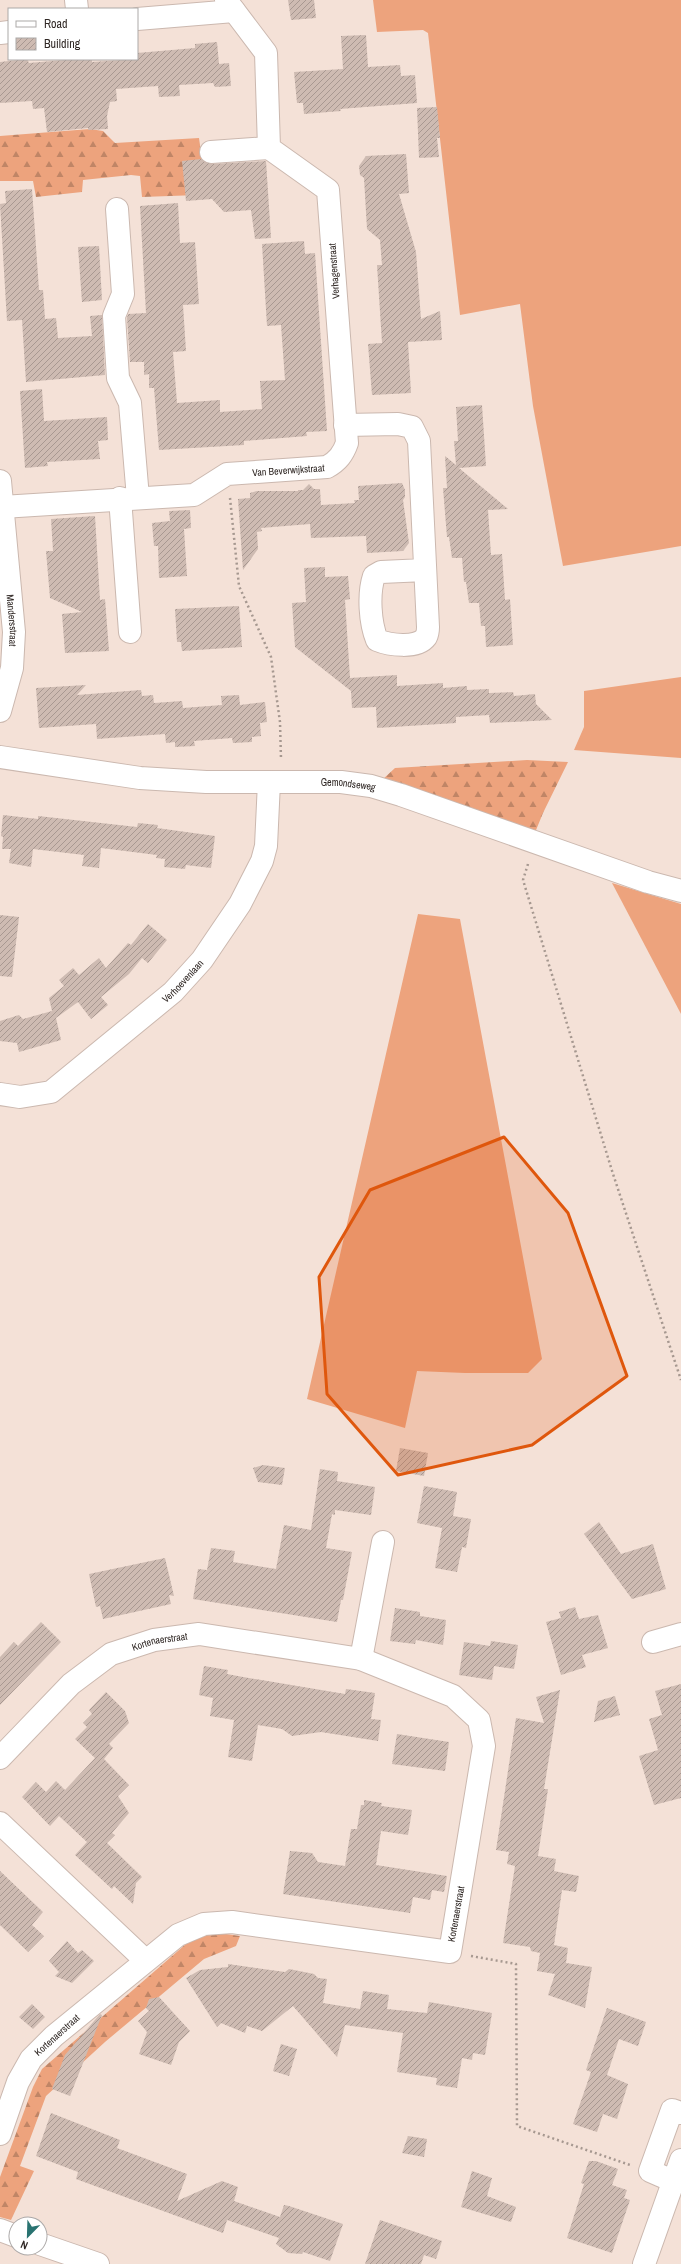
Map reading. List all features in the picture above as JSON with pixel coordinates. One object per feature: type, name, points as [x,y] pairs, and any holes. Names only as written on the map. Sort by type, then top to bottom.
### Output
[{"type":"street","points":[[138,19],[230,6],[266,54],[269,148],[211,152]]},
{"type":"street","name":"Verhagenstraat","points":[[269,148],[328,190],[345,425]]},
{"type":"street","points":[[117,209],[123,294],[114,316],[118,378],[130,403],[130,632]]},
{"type":"street","points":[[345,425],[398,424],[412,427],[419,442],[425,570]]},
{"type":"street","name":"Van Beverwijkstraat","points":[[2,507],[194,495],[227,474],[327,467],[335,463],[343,453],[347,443],[345,425]]},
{"type":"street","name":"Mandersstraat","points":[[0,481],[14,632],[12,668],[0,712]]},
{"type":"street","name":"Gemondseweg","points":[[0,757],[140,778],[206,782],[341,782],[370,786],[401,795],[648,882],[681,891]]},
{"type":"street","name":"Verhoevenlaan","points":[[0,1094],[20,1097],[51,1092],[173,992],[202,960],[240,904],[262,861],[266,846],[275,782]]},
{"type":"street","points":[[361,1659],[383,1542]]},
{"type":"street","name":"Kortenaerstraat","points":[[0,1758],[76,1680],[111,1654],[154,1640],[199,1634],[361,1659],[453,1696],[479,1720],[484,1746],[450,1952],[232,1922],[204,1924],[178,1935],[145,1960],[54,2036],[31,2059],[18,2082],[0,2134]]},
{"type":"street","points":[[653,1642],[681,1634]]},
{"type":"street","points":[[0,1824],[145,1960]]},
{"type":"street","points":[[673,2181],[650,2171],[672,2110],[681,2113]]},
{"type":"street","points":[[644,2264],[681,2160]]},
{"type":"street","points":[[48,2247],[98,2264]]},
{"type":"path","points":[[227,474],[239,586],[271,657],[276,686],[280,722],[275,782]]},
{"type":"path","points":[[534,842],[523,880],[611,1166],[681,1380]]},
{"type":"path","points":[[450,1952],[516,1964],[517,2126],[650,2171]]},
{"type":"highlighted area","points":[[504,1137],[568,1213],[627,1376],[532,1445],[398,1475],[327,1394],[319,1277],[370,1190]]},
{"type":"green space","points":[[373,0],[681,0],[681,546],[563,566],[533,406],[520,304],[460,315],[428,33],[423,30],[377,32]]},
{"type":"green space","points":[[90,129],[103,131],[115,143],[199,138],[203,166],[198,195],[142,197],[140,176],[131,175],[83,180],[82,192],[36,197],[33,181],[0,181],[0,136]]},
{"type":"green space","points":[[681,677],[681,758],[574,750],[584,727],[584,691]]},
{"type":"green space","points":[[527,760],[568,762],[534,835],[382,780],[395,768]]},
{"type":"green space","points":[[612,883],[681,904],[681,1014]]},
{"type":"green space","points":[[418,914],[460,919],[542,1359],[528,1373],[417,1371],[405,1428],[307,1399]]},
{"type":"green space","points":[[205,1931],[240,1936],[236,1946],[204,1959],[105,2042],[46,2096],[20,2166],[34,2171],[13,2216],[8,2216],[8,2219],[0,2217],[0,2177],[33,2087],[42,2069],[194,1937]]},
{"type":"building","points":[[288,0],[314,0],[316,18],[291,20]]},
{"type":"building","points":[[366,35],[368,67],[400,65],[401,76],[415,75],[417,103],[340,109],[341,111],[304,114],[303,103],[297,103],[294,72],[343,69],[341,36]]},
{"type":"building","points":[[217,42],[219,64],[229,63],[231,86],[215,87],[213,83],[179,85],[180,96],[159,97],[158,86],[116,89],[117,101],[110,102],[107,116],[108,129],[88,130],[88,128],[47,132],[44,108],[33,109],[32,101],[0,103],[0,62],[18,60],[28,60],[29,63],[64,60],[92,60],[92,62],[138,60],[138,53],[195,48],[195,44]]},
{"type":"building","points":[[437,107],[440,138],[437,138],[439,157],[419,158],[417,108]]},
{"type":"building","points":[[406,154],[409,193],[399,194],[416,252],[421,319],[440,311],[442,340],[408,342],[411,393],[372,395],[368,344],[382,343],[377,265],[382,265],[380,240],[367,229],[364,178],[360,175],[359,166],[366,156]]},
{"type":"building","points":[[201,159],[212,164],[266,161],[271,238],[255,239],[251,210],[224,212],[212,199],[186,201],[182,161]]},
{"type":"building","points":[[32,189],[39,290],[43,290],[45,319],[56,318],[58,338],[92,336],[90,316],[102,315],[105,375],[26,382],[22,320],[7,321],[0,204],[6,203],[5,191]]},
{"type":"building","points":[[178,203],[180,243],[195,242],[199,304],[183,305],[186,351],[173,352],[177,403],[220,400],[220,412],[262,409],[260,381],[285,380],[281,325],[267,326],[262,244],[304,241],[305,254],[315,253],[327,431],[306,432],[307,436],[244,441],[244,445],[159,450],[154,388],[149,388],[149,374],[144,375],[144,362],[130,362],[127,318],[128,314],[146,313],[140,206]]},
{"type":"building","points":[[99,246],[102,300],[82,302],[78,247]]},
{"type":"building","points":[[42,389],[44,421],[107,417],[108,440],[98,441],[100,459],[47,462],[48,466],[25,468],[20,391]]},
{"type":"building","points":[[482,405],[486,466],[459,468],[508,509],[488,510],[491,555],[502,554],[505,600],[510,599],[513,645],[486,647],[485,626],[481,626],[479,603],[469,603],[466,582],[464,582],[462,558],[452,558],[449,537],[447,537],[443,488],[447,488],[445,456],[456,465],[454,441],[458,441],[456,407]]},
{"type":"building","points":[[402,483],[405,490],[405,497],[403,500],[409,543],[403,551],[367,553],[366,536],[311,538],[310,524],[261,528],[262,531],[257,532],[258,549],[243,570],[238,499],[250,498],[250,493],[257,491],[303,490],[309,484],[314,489],[320,489],[321,505],[355,503],[354,500],[359,500],[358,486]]},
{"type":"building","points":[[190,510],[191,528],[184,529],[187,576],[159,578],[158,546],[154,546],[152,523],[170,521],[169,511]]},
{"type":"building","points":[[95,516],[100,600],[105,599],[109,651],[65,653],[62,614],[82,612],[50,598],[46,551],[53,551],[51,519]]},
{"type":"building","points":[[325,567],[325,577],[348,576],[350,599],[345,600],[350,678],[397,675],[397,686],[443,683],[443,688],[467,686],[467,690],[489,689],[489,693],[513,692],[514,696],[535,694],[536,704],[552,720],[490,723],[489,715],[456,717],[456,723],[377,728],[376,707],[352,708],[351,691],[295,647],[292,603],[306,602],[304,568]]},
{"type":"building","points":[[239,606],[242,647],[182,651],[181,642],[177,642],[175,609]]},
{"type":"building","points":[[86,685],[77,695],[141,690],[142,696],[153,695],[154,703],[182,701],[183,708],[222,705],[221,696],[239,695],[240,705],[265,702],[267,722],[260,723],[261,736],[252,737],[252,742],[233,743],[232,738],[194,741],[195,746],[175,747],[175,742],[166,743],[165,734],[97,739],[96,724],[39,728],[36,688]]},
{"type":"building","points":[[3,815],[38,819],[38,816],[137,827],[138,823],[158,825],[157,828],[215,836],[211,868],[186,865],[185,869],[164,867],[165,859],[156,858],[157,855],[101,848],[99,868],[82,866],[84,855],[33,849],[31,867],[9,863],[11,849],[2,849],[3,837],[1,836]]},
{"type":"building","points":[[0,915],[19,917],[12,977],[0,976]]},
{"type":"building","points":[[148,924],[167,940],[148,963],[142,958],[129,974],[101,997],[108,1005],[91,1019],[78,1002],[56,1018],[61,1040],[19,1052],[17,1043],[0,1041],[0,1021],[19,1015],[23,1019],[52,1011],[49,998],[64,986],[59,980],[73,968],[79,975],[99,958],[106,968],[128,943],[131,945]]},
{"type":"building","points":[[400,1448],[428,1453],[424,1476],[396,1471]]},
{"type":"building","points":[[263,1465],[285,1468],[282,1485],[258,1482],[253,1468]]},
{"type":"building","points":[[320,1469],[338,1472],[337,1481],[375,1487],[371,1515],[335,1510],[335,1515],[332,1514],[326,1548],[352,1552],[343,1600],[341,1600],[337,1622],[193,1599],[198,1569],[207,1570],[211,1548],[235,1551],[233,1562],[276,1569],[284,1525],[311,1530]]},
{"type":"building","points":[[424,1486],[457,1492],[453,1516],[471,1519],[466,1548],[462,1547],[457,1572],[435,1568],[442,1528],[417,1523]]},
{"type":"building","points":[[599,1522],[621,1554],[653,1544],[666,1589],[632,1599],[584,1534]]},
{"type":"building","points":[[165,1558],[174,1596],[169,1595],[171,1604],[103,1619],[100,1606],[96,1607],[89,1574]]},
{"type":"building","points":[[575,1607],[579,1619],[598,1615],[608,1648],[582,1655],[586,1667],[561,1675],[546,1622],[561,1618],[559,1612]]},
{"type":"building","points":[[395,1608],[420,1612],[420,1616],[446,1620],[443,1645],[416,1640],[415,1644],[390,1641]]},
{"type":"building","points":[[41,1622],[61,1642],[0,1705],[0,1657],[14,1642],[18,1646]]},
{"type":"building","points":[[491,1641],[518,1645],[514,1669],[494,1666],[492,1680],[459,1675],[464,1642],[490,1646]]},
{"type":"building","points":[[204,1666],[228,1670],[227,1674],[345,1694],[346,1689],[375,1693],[371,1719],[381,1720],[378,1741],[321,1732],[292,1736],[282,1729],[258,1725],[252,1761],[228,1757],[234,1720],[210,1716],[213,1698],[199,1695]]},
{"type":"building","points":[[681,1684],[681,1798],[654,1805],[639,1756],[658,1750],[649,1719],[662,1715],[655,1691]]},
{"type":"building","points":[[560,1690],[544,1789],[548,1789],[538,1856],[556,1859],[554,1871],[579,1876],[576,1892],[562,1890],[554,1945],[568,1948],[566,1963],[592,1967],[585,2008],[548,1995],[555,1974],[537,1971],[540,1953],[531,1951],[530,1947],[503,1943],[515,1866],[507,1864],[509,1852],[496,1850],[516,1718],[544,1723],[536,1697]]},
{"type":"building","points":[[106,1692],[125,1711],[129,1723],[109,1744],[113,1748],[104,1759],[129,1785],[118,1796],[129,1813],[112,1833],[115,1835],[107,1843],[142,1877],[136,1883],[133,1904],[114,1886],[112,1889],[75,1855],[87,1842],[59,1816],[50,1826],[22,1797],[36,1782],[46,1792],[56,1781],[65,1790],[95,1758],[75,1739],[87,1727],[83,1723],[92,1714],[89,1710]]},
{"type":"building","points":[[615,1696],[620,1715],[594,1722],[598,1701]]},
{"type":"building","points":[[397,1734],[449,1742],[445,1771],[392,1764]]},
{"type":"building","points":[[364,1800],[382,1803],[381,1806],[412,1810],[408,1835],[381,1831],[376,1865],[447,1876],[444,1892],[432,1890],[430,1900],[413,1897],[410,1913],[283,1894],[290,1851],[312,1853],[318,1862],[345,1866],[351,1829],[357,1829],[361,1805],[364,1805]]},
{"type":"building","points":[[0,1871],[43,1912],[32,1925],[44,1936],[28,1952],[0,1925]]},
{"type":"building","points":[[67,1941],[78,1953],[82,1950],[94,1961],[72,1983],[55,1976],[59,1972],[49,1961]]},
{"type":"building","points":[[228,1964],[285,1972],[289,1969],[314,1974],[318,1978],[327,1979],[323,2003],[360,2009],[363,1991],[389,1995],[387,2009],[427,2013],[429,2002],[492,2013],[485,2055],[473,2053],[472,2060],[462,2058],[457,2088],[436,2085],[437,2078],[397,2072],[403,2033],[345,2025],[337,2057],[293,2006],[262,2031],[247,2026],[245,2033],[221,2023],[217,2027],[186,1978],[200,1970],[228,1967]]},
{"type":"building","points":[[159,1997],[190,2031],[179,2042],[171,2065],[139,2054],[147,2032],[138,2021],[149,2011],[146,2008],[149,1999]]},
{"type":"building","points":[[32,2004],[45,2017],[33,2029],[19,2017]]},
{"type":"building","points":[[607,2008],[646,2022],[638,2046],[619,2039],[607,2075],[628,2084],[617,2119],[603,2114],[597,2132],[573,2124],[591,2072],[586,2070]]},
{"type":"building","points":[[100,2014],[102,2015],[70,2096],[52,2089],[65,2055]]},
{"type":"building","points":[[281,2044],[297,2049],[289,2076],[273,2071]]},
{"type":"building","points":[[51,2113],[120,2140],[117,2148],[187,2174],[177,2201],[222,2181],[238,2187],[234,2201],[280,2217],[284,2205],[289,2206],[343,2224],[330,2261],[303,2252],[302,2254],[288,2253],[276,2244],[279,2238],[227,2220],[223,2233],[76,2179],[78,2172],[36,2156]]},
{"type":"building","points":[[408,2136],[427,2139],[424,2157],[402,2153]]},
{"type":"building","points":[[589,2161],[596,2161],[618,2169],[612,2185],[627,2190],[624,2198],[630,2200],[612,2253],[567,2238],[584,2184],[581,2183]]},
{"type":"building","points":[[472,2171],[492,2178],[487,2196],[516,2207],[511,2222],[461,2207]]},
{"type":"building","points":[[380,2220],[442,2241],[436,2259],[424,2255],[421,2264],[365,2264]]}]
